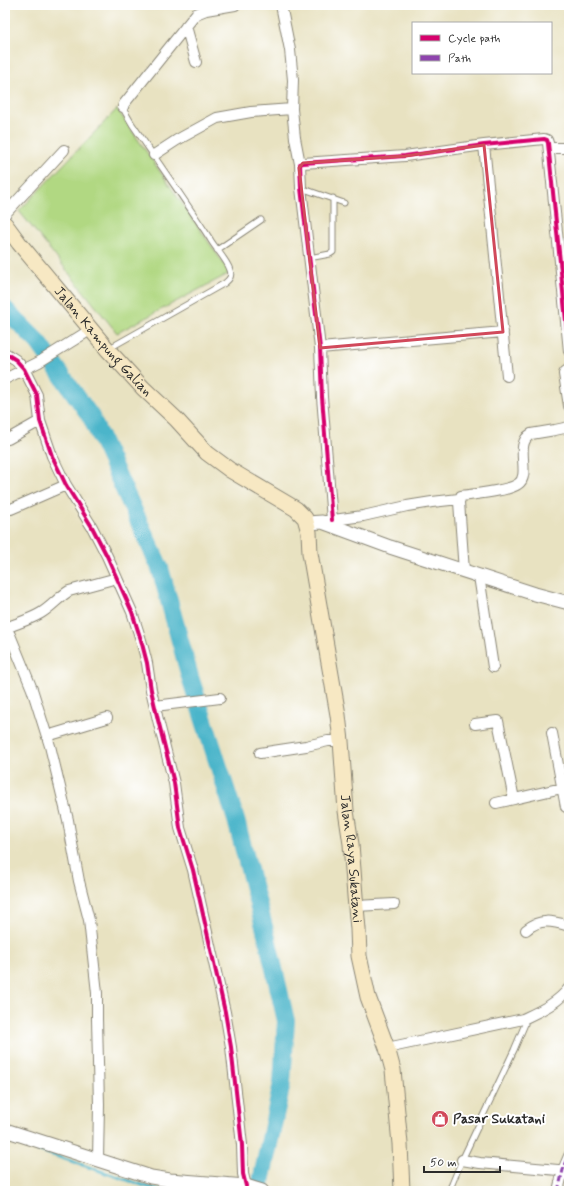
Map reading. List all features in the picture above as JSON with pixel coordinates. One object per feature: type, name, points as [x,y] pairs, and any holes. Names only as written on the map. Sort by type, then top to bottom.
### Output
[{"type":"main road","name":"Jalan Kampung Galian","points":[[5,224],[90,330],[143,388],[176,419],[206,453],[230,470],[296,508],[305,518],[320,522]]},
{"type":"main road","name":"Jalan Raya Sukatani","points":[[320,522],[310,553],[338,715],[346,812],[351,844],[358,929],[358,949],[368,997],[388,1048],[393,1070],[400,1144],[402,1191]]},
{"type":"street","points":[[123,107],[196,14],[235,5]]},
{"type":"street","points":[[281,5],[290,50],[293,80],[292,109],[295,138],[300,164],[301,188],[320,348],[322,397],[320,522]]},
{"type":"street","points":[[186,26],[196,62]]},
{"type":"street","points":[[154,155],[177,140],[217,118],[251,112],[292,109]]},
{"type":"street","points":[[300,164],[405,156],[484,145],[544,139],[548,142],[549,148],[569,351]]},
{"type":"street","points":[[484,145],[507,376]]},
{"type":"street","points":[[549,148],[569,148]]},
{"type":"street","points":[[5,214],[64,150]]},
{"type":"street","points":[[5,379],[38,362],[90,330]]},
{"type":"street","points":[[320,348],[502,332]]},
{"type":"street","points":[[5,353],[16,360],[24,369],[37,395],[40,420],[52,456],[66,485],[92,527],[107,556],[132,612],[141,640],[147,663],[151,690],[174,783],[180,828],[193,870],[225,1012],[231,1047],[242,1145],[243,1174],[247,1188],[151,1177],[5,1130]]},
{"type":"street","points":[[569,369],[564,374],[569,406]]},
{"type":"street","points":[[8,439],[40,420]]},
{"type":"street","points":[[320,522],[363,516],[426,503],[459,499],[461,496],[511,488],[520,484],[524,477],[524,444],[528,436],[531,434],[569,426]]},
{"type":"street","points":[[11,509],[66,485]]},
{"type":"street","points":[[459,499],[464,571]]},
{"type":"street","points":[[320,522],[479,576],[569,603]]},
{"type":"street","points":[[479,576],[493,667]]},
{"type":"street","points":[[98,1160],[99,1105],[97,994],[90,928],[70,838],[68,820],[47,736],[32,689],[6,626],[41,613],[69,591],[117,578]]},
{"type":"street","points":[[155,706],[220,698]]},
{"type":"street","points":[[47,736],[107,718]]},
{"type":"street","points":[[475,724],[498,721],[514,799]]},
{"type":"street","points":[[552,733],[566,806],[569,808]]},
{"type":"street","points":[[260,753],[328,741],[341,741]]},
{"type":"street","points":[[496,803],[562,788]]},
{"type":"street","points":[[356,906],[394,904]]},
{"type":"street","points":[[526,930],[536,923],[546,921],[569,926]]},
{"type":"street","points":[[388,1048],[524,1019],[541,1011],[569,988]]},
{"type":"street","points":[[558,1191],[566,1170],[569,1156]]},
{"type":"street","points":[[462,1160],[480,1163],[566,1170]]},
{"type":"lane","points":[[108,350],[225,283],[230,279],[231,275],[228,264],[132,124],[123,107]]},
{"type":"lane","points":[[301,188],[344,203]]},
{"type":"lane","points":[[309,258],[330,254],[333,252],[333,198]]},
{"type":"lane","points":[[217,250],[261,220]]},
{"type":"lane","points":[[445,1191],[450,1188],[452,1184],[523,1030],[525,1024],[524,1019]]},
{"type":"highlighted area","points":[[484,145],[503,332],[320,348],[299,168],[303,163],[405,156]]},
{"type":"green space","points":[[117,109],[230,273],[117,333],[19,211]]},
{"type":"waterway","points":[[5,309],[39,343],[91,417],[160,568],[190,677],[236,820],[267,938],[286,1021],[282,1083],[259,1191]]},
{"type":"waterway","points":[[5,1139],[148,1187],[165,1191]]},
{"type":"marked path","points":[[558,1191],[563,1170],[569,1156]]},
{"type":"cycle path","points":[[332,520],[322,397],[320,348],[301,188],[300,164],[405,156],[484,145],[544,139],[547,140],[569,351]]},
{"type":"cycle path","points":[[5,353],[16,360],[24,369],[37,395],[40,421],[52,456],[66,485],[92,527],[107,556],[132,612],[141,640],[147,663],[151,690],[174,783],[180,828],[193,870],[225,1012],[231,1047],[242,1145],[243,1174],[246,1186]]},
{"type":"place","name":"Pasar Sukatani","points":[[440,1119]]}]
